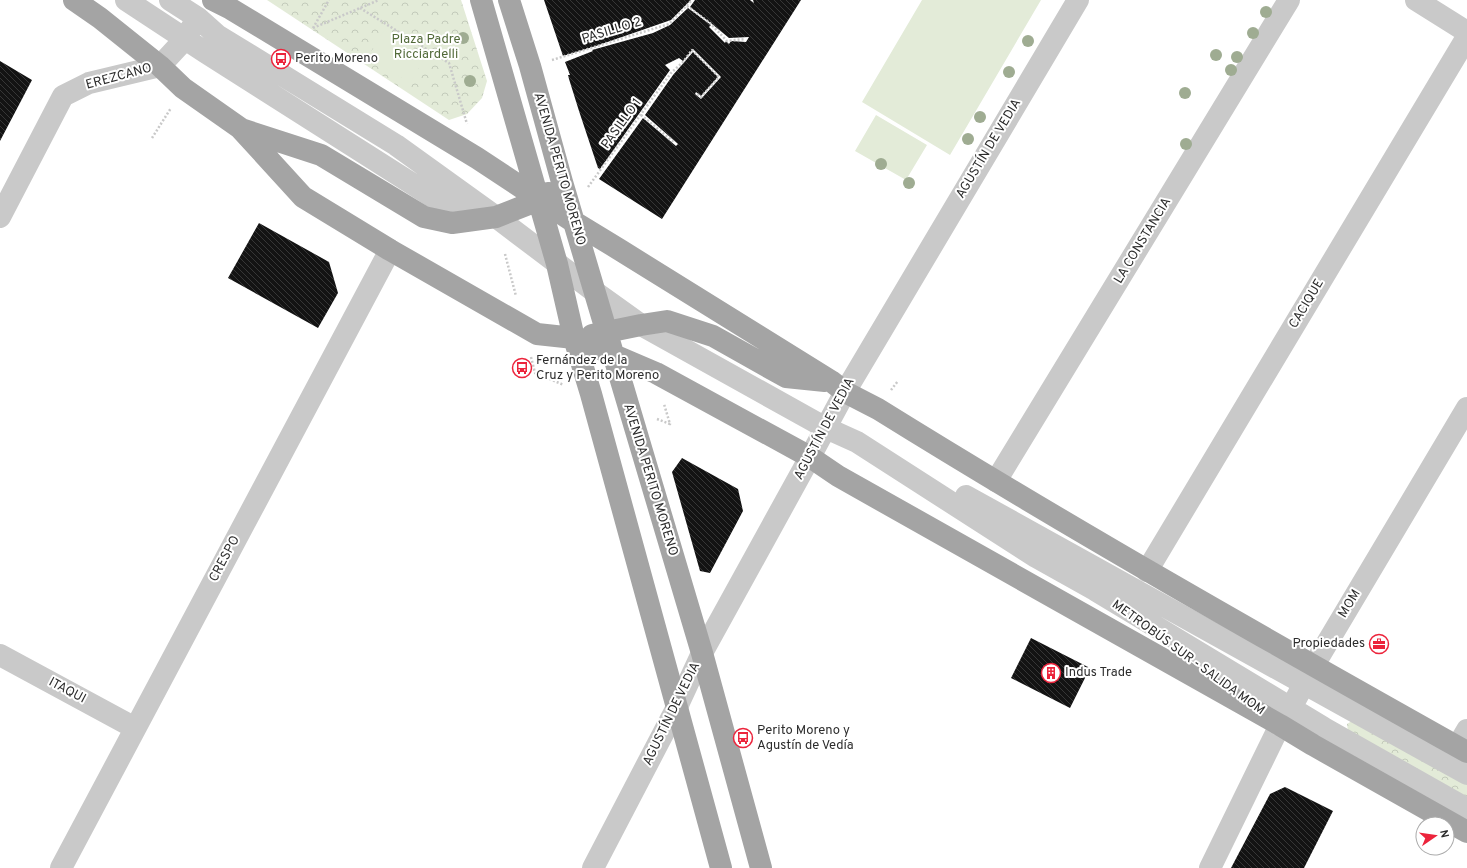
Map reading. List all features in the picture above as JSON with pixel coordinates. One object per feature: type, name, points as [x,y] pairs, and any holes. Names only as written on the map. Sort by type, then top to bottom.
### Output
[{"type":"main road","points":[[74,0],[100,18],[160,66],[183,88],[240,128],[303,197],[390,250],[537,334],[574,338],[607,333],[641,324],[667,321],[713,336],[786,377],[838,387]]},
{"type":"main road","points":[[213,0],[231,9],[477,158],[539,200],[572,217],[620,250],[838,387],[878,409],[1147,571],[1314,665],[1350,687],[1464,743]]},
{"type":"main road","name":"AVENIDA PERITO MORENO","points":[[481,0],[557,264],[574,338],[591,394],[721,868]]},
{"type":"main road","name":"AVENIDA PERITO MORENO","points":[[509,0],[530,66],[572,217],[702,653],[761,868]]},
{"type":"main road","points":[[240,128],[321,155],[424,217],[452,223],[496,217],[539,200],[562,182]]},
{"type":"main road","points":[[574,338],[656,373],[810,457],[838,476],[1286,716],[1313,745],[1467,832]]},
{"type":"street","points":[[126,0],[433,197],[496,217]]},
{"type":"street","points":[[170,0],[202,9],[217,35],[396,145],[496,217],[595,292],[641,324],[826,428],[857,442],[872,444],[1303,685],[1338,702],[1467,774]]},
{"type":"street","name":"AGUSTÍN DE VEDIA","points":[[593,868],[677,707],[702,653],[826,428],[838,387],[1078,0]]},
{"type":"street","name":"LA CONSTANCIA","points":[[996,481],[1289,0]]},
{"type":"street","points":[[1416,0],[1467,32]]},
{"type":"street","name":"EREZCANO","points":[[0,217],[63,96],[88,83],[160,66],[185,38],[202,9]]},
{"type":"street","name":"CACIQUE","points":[[1147,571],[1467,37]]},
{"type":"street","name":"CRESPO","points":[[61,868],[390,250]]},
{"type":"street","name":"MOM","points":[[1210,868],[1286,716],[1314,665],[1467,408]]},
{"type":"street","name":"METROBÚS SUR - SALIDA MOM","points":[[857,442],[1036,557],[1095,590],[1286,716],[1324,728],[1467,809]]},
{"type":"street","name":"ITAQUI","points":[[0,655],[135,728]]},
{"type":"path","points":[[299,51],[329,0]]},
{"type":"path","points":[[313,28],[379,0]]},
{"type":"path","name":"PASILLO 2","points":[[530,66],[669,24],[688,6],[692,0]]},
{"type":"path","points":[[688,6],[710,23],[727,41],[745,39]]},
{"type":"path","points":[[360,8],[449,63]]},
{"type":"path","name":"PASILLO 1","points":[[572,217],[671,73],[683,62],[692,50],[719,77],[701,97],[697,94]]},
{"type":"path","points":[[641,115],[675,144]]},
{"type":"green space","name":"Plaza Padre Ricciardelli","points":[[267,0],[461,0],[487,81],[482,98],[467,114],[449,120]]},
{"type":"green space","points":[[922,0],[1041,0],[950,155],[862,102]]},
{"type":"green space","points":[[384,30],[426,56],[410,83],[368,57]]},
{"type":"green space","points":[[876,115],[927,145],[906,180],[855,151]]},
{"type":"green space","points":[[1355,719],[1467,781],[1467,799],[1348,731],[1347,724]]},
{"type":"building","points":[[544,0],[691,0],[671,20],[563,56]]},
{"type":"building","points":[[695,0],[750,0],[754,3],[753,0],[801,0],[662,219],[599,179],[643,118],[676,146],[678,144],[645,115],[673,75],[693,52],[718,77],[701,96],[696,92],[695,94],[701,99],[721,77],[693,49],[683,61],[679,58],[665,65],[670,70],[600,169],[598,168],[579,111],[568,75],[570,75],[565,62],[593,51],[592,50],[653,33],[670,25],[688,8],[711,25],[709,27],[725,43],[726,41],[729,44],[731,41],[746,42],[749,37],[729,38],[690,7]]},
{"type":"building","points":[[0,61],[32,80],[0,141]]},
{"type":"building","points":[[259,223],[329,262],[338,293],[318,328],[228,278]]},
{"type":"building","points":[[682,458],[738,489],[743,511],[710,573],[700,571],[672,472]]},
{"type":"building","name":"Indus Trade","points":[[1031,638],[1090,668],[1070,708],[1011,678]]},
{"type":"building","points":[[1285,787],[1333,811],[1304,868],[1231,868],[1270,794]]},
{"type":"place","name":"Perito Moreno","points":[[281,59]]},
{"type":"place","name":"Fernández de la Cruz y Perito Moreno","points":[[522,368]]},
{"type":"place","name":"Propiedades","points":[[1379,644]]},
{"type":"place","name":"Indus Trade","points":[[1051,673]]},
{"type":"place","name":"Perito Moreno y Agustín de Vedía","points":[[743,738]]}]
